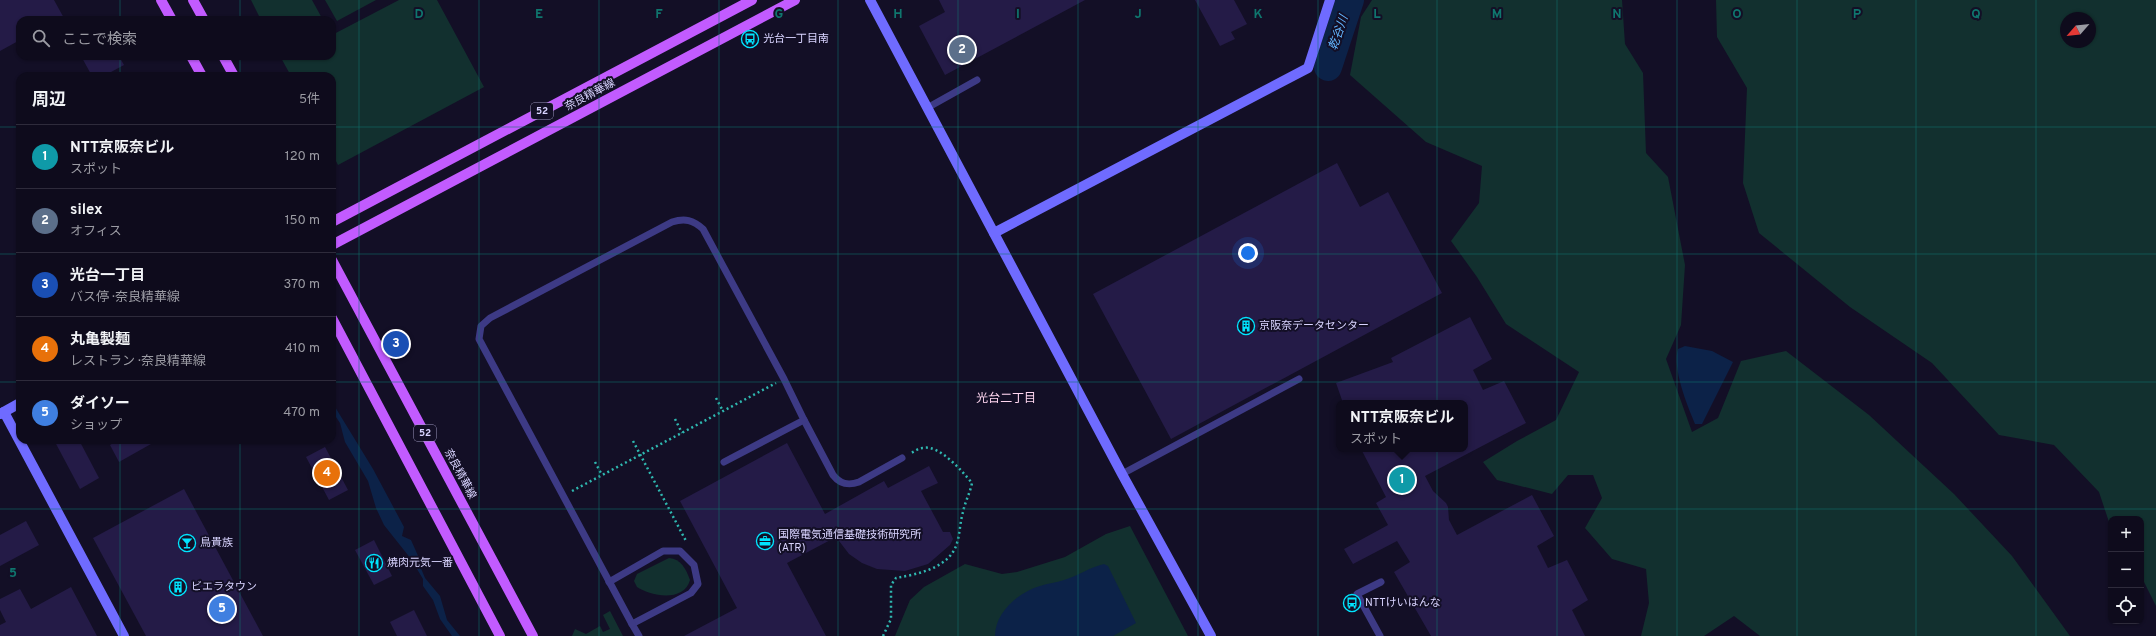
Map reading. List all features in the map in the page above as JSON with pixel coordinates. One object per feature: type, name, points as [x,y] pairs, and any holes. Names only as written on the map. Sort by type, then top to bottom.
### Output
[{"type":"main road","points":[[161,0],[170,16]]},
{"type":"main road","points":[[193,0],[202,16]]},
{"type":"main road","name":"奈良精華線","points":[[336,220],[752,0]]},
{"type":"main road","name":"奈良精華線","points":[[336,243],[795,0]]},
{"type":"main road","points":[[193,60],[200,72]]},
{"type":"main road","points":[[225,60],[232,72]]},
{"type":"main road","name":"奈良精華線","points":[[336,267],[533,636]]},
{"type":"main road","name":"52","points":[[336,326],[500,636]]},
{"type":"street","points":[[870,0],[1122,474],[1211,636]]},
{"type":"street","points":[[994,233],[1308,68],[1330,0]]},
{"type":"street","points":[[16,405],[2,413],[16,439]]},
{"type":"street","points":[[19,444],[124,636]]},
{"type":"lane","points":[[927,108],[977,80]]},
{"type":"lane","points":[[639,636],[478,339],[480,326],[490,318],[672,222],[681,219],[690,220],[697,223],[703,229],[838,481],[844,484],[852,485],[902,458]]},
{"type":"lane","points":[[1122,474],[1299,379]]},
{"type":"lane","points":[[724,462],[804,420]]},
{"type":"lane","points":[[609,582],[663,551],[680,551],[694,565],[698,584],[691,593],[632,624]]},
{"type":"lane","points":[[1380,636],[1358,594],[1381,582]]},
{"type":"path","points":[[562,496],[784,379]]},
{"type":"path","points":[[716,398],[723,411]]},
{"type":"path","points":[[675,419],[682,433]]},
{"type":"path","points":[[633,441],[689,547],[688,558]]},
{"type":"path","points":[[883,636],[891,619],[891,585],[896,578],[927,572],[946,560],[953,552],[957,545],[962,514],[972,483],[957,465],[929,448],[924,447],[902,458]]},
{"type":"path","points":[[595,462],[602,475]]},
{"type":"green space","points":[[251,0],[312,0],[321,16],[259,16]]},
{"type":"green space","points":[[325,0],[376,0],[337,21],[336,16],[334,16]]},
{"type":"green space","points":[[399,0],[437,0],[484,87],[338,165],[336,161],[336,72],[289,72],[282,60],[336,60],[336,33]]},
{"type":"green space","points":[[1372,0],[1622,0],[1625,44],[1643,73],[1646,153],[1668,177],[1685,265],[1681,325],[1666,359],[1692,432],[1718,418],[1741,361],[1786,351],[1869,415],[1954,494],[2012,556],[2070,636],[1760,636],[1734,616],[1704,636],[1641,636],[1649,603],[1646,569],[1612,559],[1585,528],[1602,498],[1593,475],[1568,475],[1552,494],[1497,480],[1483,462],[1517,441],[1556,420],[1579,372],[1506,324],[1477,277],[1451,241],[1479,203],[1482,166],[1426,142],[1350,75],[1361,17]]},
{"type":"green space","points":[[1716,0],[2156,0],[2156,606],[2144,582],[2144,516],[2108,516],[2108,519],[2099,492],[2054,445],[1999,435],[1932,363],[1850,307],[1759,233],[1743,183],[1747,88],[1717,37]]},
{"type":"green space","points":[[1130,526],[1188,636],[895,636],[910,600],[924,587],[965,564],[1002,574],[1017,572],[1065,557],[1106,534]]},
{"type":"green space","points":[[669,558],[677,560],[685,568],[690,580],[687,587],[675,595],[667,596],[651,593],[637,587],[634,581],[637,574]]},
{"type":"green space","points":[[610,611],[623,636],[572,636],[575,629],[586,634],[600,626],[603,632],[610,629],[603,615]]},
{"type":"water","points":[[1685,346],[1712,351],[1733,362],[1702,424],[1695,424],[1681,386],[1677,366],[1677,357],[1678,349]]},
{"type":"water","points":[[336,409],[373,469],[404,527],[402,536],[411,540],[419,558],[417,559],[425,578],[440,596],[447,620],[460,636],[452,636],[440,619],[433,600],[423,586],[423,579],[411,559],[384,525],[376,508],[368,481],[345,442],[340,423],[336,417]]},
{"type":"water","points":[[1104,564],[1108,566],[1136,623],[1113,636],[995,636],[996,627],[1004,611],[1024,593],[1043,585],[1058,582]]},
{"type":"building","points":[[0,0],[54,0],[63,16],[16,16],[16,42],[0,51]]},
{"type":"building","points":[[939,0],[1085,0],[945,75],[919,26],[945,12]]},
{"type":"building","points":[[1195,0],[1234,0],[1247,24],[1231,32],[1235,39],[1220,46]]},
{"type":"building","points":[[83,60],[121,60],[124,65],[111,72],[90,72]]},
{"type":"building","name":"京阪奈データセンター","points":[[1337,163],[1360,207],[1388,192],[1442,293],[1171,439],[1093,294]]},
{"type":"building","points":[[1470,317],[1492,359],[1473,370],[1483,390],[1504,381],[1526,423],[1425,476],[1433,491],[1446,503],[1448,507],[1449,520],[1457,535],[1532,495],[1554,536],[1537,546],[1548,568],[1567,560],[1588,600],[1572,610],[1585,636],[1431,636],[1394,572],[1410,562],[1397,541],[1353,564],[1344,549],[1388,525],[1376,503],[1386,497],[1363,452],[1468,452],[1468,400],[1342,400],[1336,383],[1393,362],[1391,358]]},
{"type":"building","name":"国際電気通信基礎技術研究所 (ATR)","points":[[787,443],[825,514],[884,481],[888,488],[929,466],[938,483],[921,491],[943,532],[950,532],[953,539],[950,545],[928,564],[905,571],[877,569],[862,563],[849,554],[836,537],[787,563],[826,636],[684,636],[737,608],[680,501]]},
{"type":"building","points":[[56,444],[81,444],[99,478],[80,489]]},
{"type":"building","points":[[112,444],[151,444],[119,462],[110,445]]},
{"type":"building","points":[[325,447],[348,490],[329,500],[306,457]]},
{"type":"building","name":"ビエラタウン","points":[[184,489],[263,636],[146,636],[93,538]]},
{"type":"building","points":[[26,521],[39,545],[0,566],[0,535]]},
{"type":"building","name":"焼肉元気一番","points":[[374,540],[392,576],[374,585],[355,550]]},
{"type":"building","points":[[71,587],[97,636],[0,636],[0,625],[6,622],[0,610],[0,599],[20,589],[31,609]]},
{"type":"building","points":[[414,610],[427,636],[397,636],[390,622]]},
{"type":"waterway","name":"乾谷川","points":[[1328,67],[1350,0]]},
{"type":"place","name":"光台一丁目南","points":[[750,39]]},
{"type":"place","name":"silex","points":[[962,50]]},
{"type":"place","name":"京阪奈データセンター","points":[[1246,326]]},
{"type":"place","name":"光台一丁目","points":[[396,344]]},
{"type":"place","name":"丸亀製麺","points":[[327,473]]},
{"type":"place","name":"NTT京阪奈ビル","points":[[1402,480]]},
{"type":"place","name":"国際電気通信基礎技術研究所 (ATR)","points":[[765,541]]},
{"type":"place","name":"鳥貴族","points":[[187,543]]},
{"type":"place","name":"焼肉元気一番","points":[[374,563]]},
{"type":"place","name":"ビエラタウン","points":[[178,587]]},
{"type":"place","name":"NTTけいはんな","points":[[1352,603]]},
{"type":"place","name":"ダイソー","points":[[222,609]]},
{"type":"district","name":"光台二丁目","points":[[1006,399]]}]
